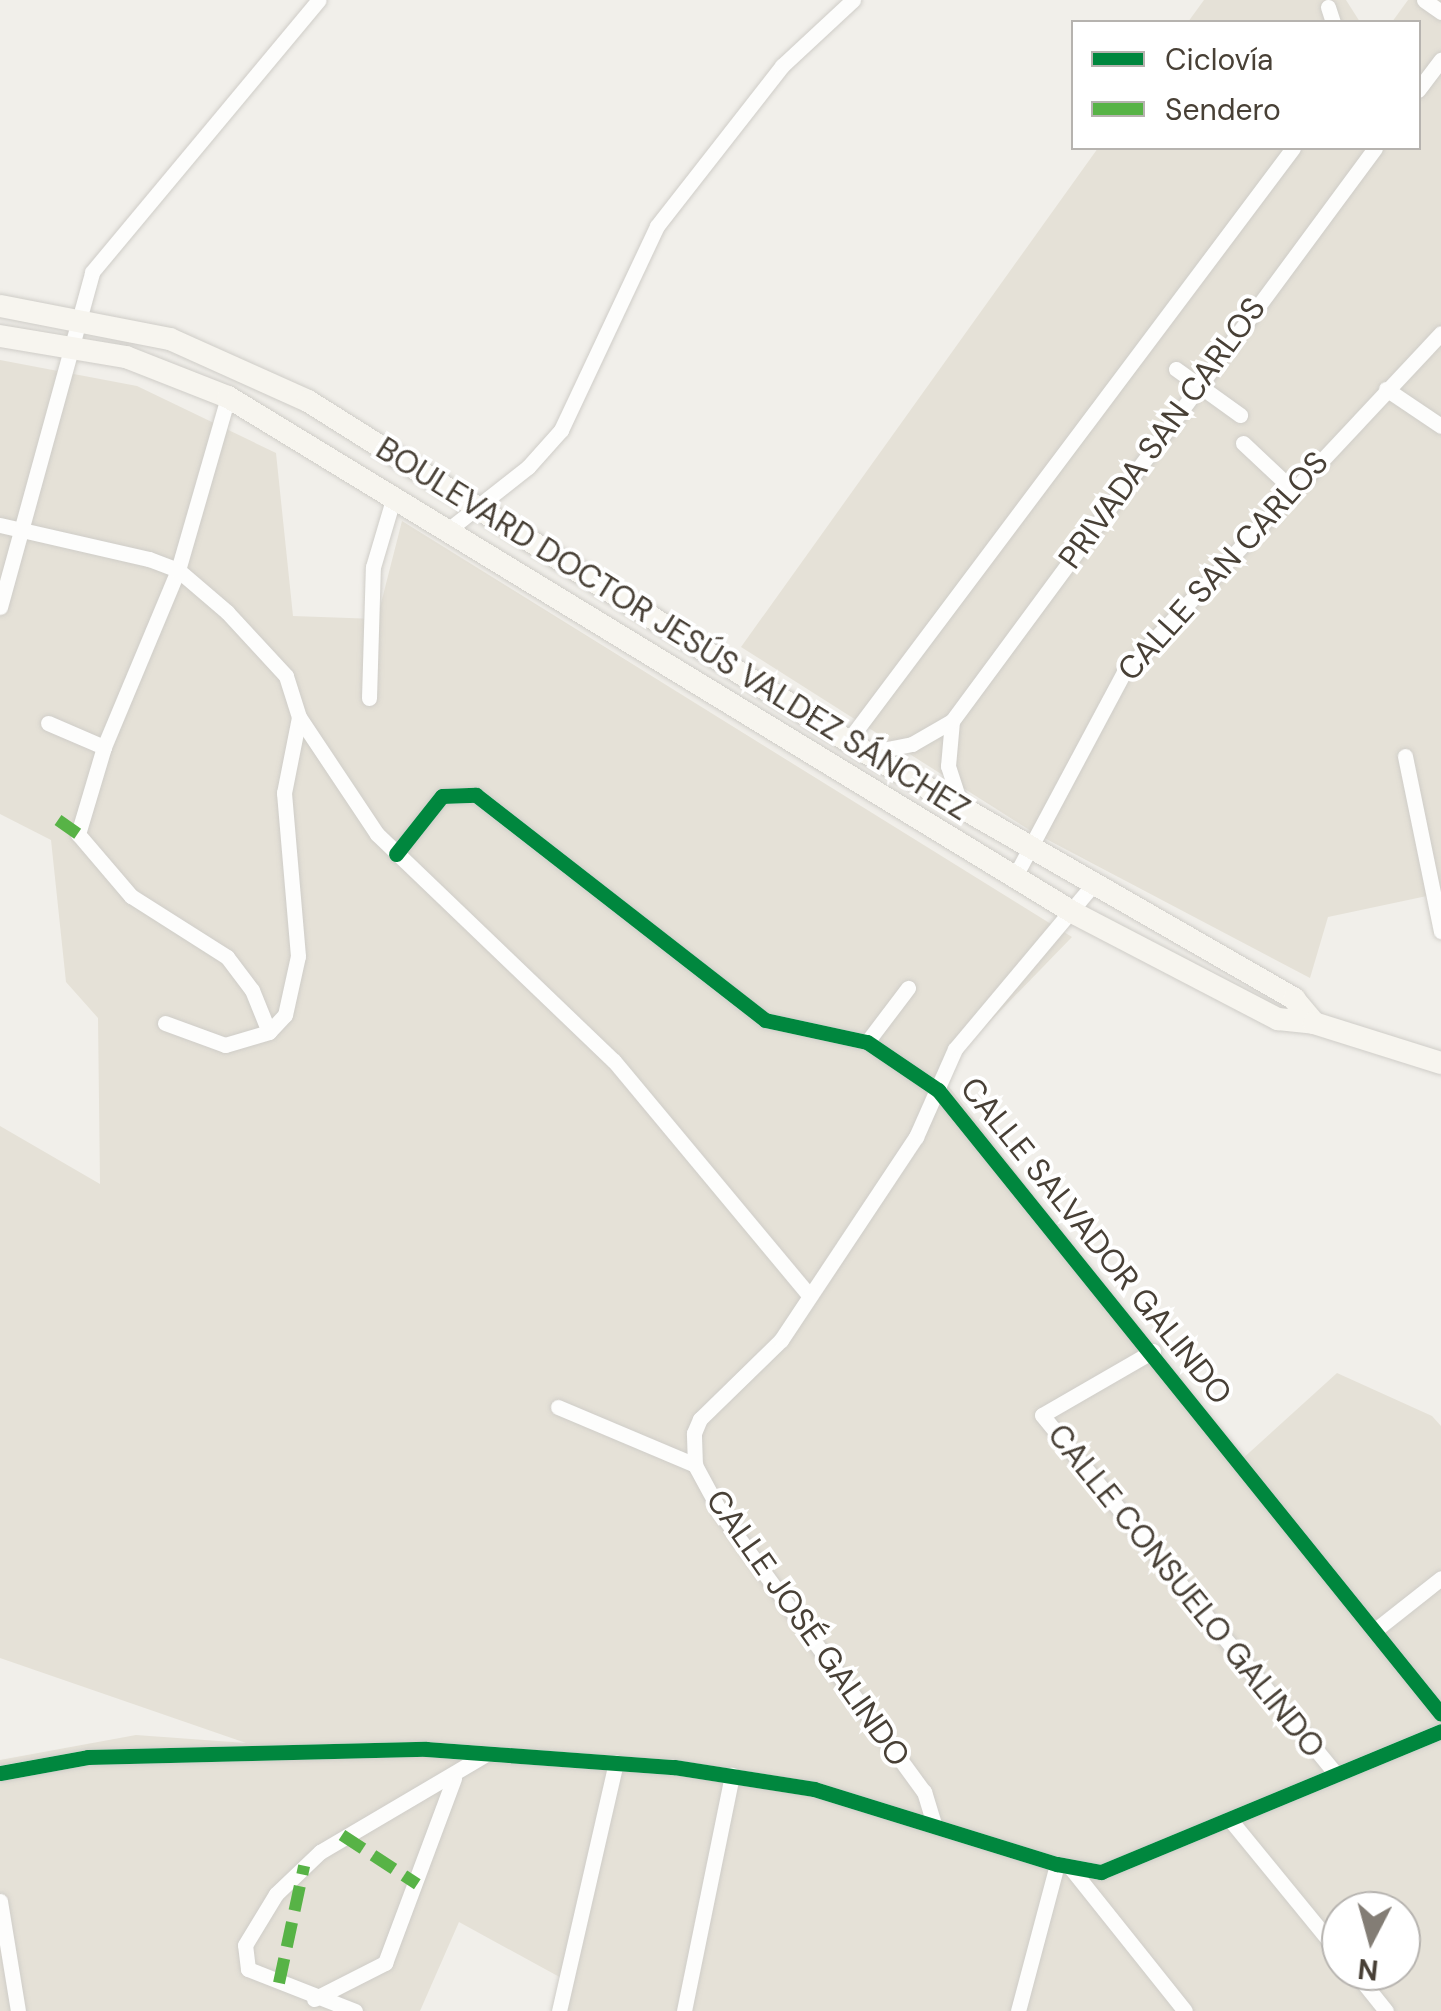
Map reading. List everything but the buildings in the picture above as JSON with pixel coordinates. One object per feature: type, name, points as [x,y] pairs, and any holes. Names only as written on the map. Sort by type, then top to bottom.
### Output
[{"type":"main road","name":"BOULEVARD DOCTOR JESÚS VALDEZ SÁNCHEZ","points":[[0,306],[77,316],[170,339],[291,393],[858,747],[1092,886],[1294,999],[1314,1022]]},
{"type":"main road","name":"BOULEVARD DOCTOR JESÚS VALDEZ SÁNCHEZ","points":[[0,336],[126,357],[228,397],[1074,913],[1278,1020],[1314,1022],[1441,1064]]},
{"type":"street","points":[[0,607],[25,534],[77,316],[102,254],[319,0]]},
{"type":"street","points":[[448,530],[528,467],[560,430],[657,226],[782,66],[853,0]]},
{"type":"street","points":[[1424,0],[1441,12]]},
{"type":"street","points":[[1421,86],[1441,60]]},
{"type":"street","points":[[858,747],[1292,150]]},
{"type":"street","name":"PRIVADA SAN CARLOS","points":[[858,747],[912,744],[952,720],[1196,383],[1373,150]]},
{"type":"street","name":"CALLE SAN CARLOS","points":[[1014,878],[1124,672],[1441,333]]},
{"type":"street","points":[[1176,370],[1240,415]]},
{"type":"street","points":[[1386,388],[1441,426]]},
{"type":"street","points":[[228,397],[178,570],[104,747],[78,834],[131,896],[227,957],[252,990],[268,1032]]},
{"type":"street","points":[[1243,443],[1292,489]]},
{"type":"street","points":[[369,698],[373,568],[394,496]]},
{"type":"street","points":[[0,525],[25,534],[115,550],[178,570],[278,665],[299,717],[396,854],[614,1061],[809,1296]]},
{"type":"street","points":[[165,1022],[224,1045],[268,1032],[286,1016],[298,956],[284,793],[299,717]]},
{"type":"street","points":[[952,720],[948,766],[962,809]]},
{"type":"street","points":[[48,723],[104,747]]},
{"type":"street","points":[[1406,756],[1441,932]]},
{"type":"street","name":"CALLE SALVADOR GALINDO","points":[[396,854],[442,796],[476,795],[765,1020],[867,1042],[938,1090],[1441,1714]]},
{"type":"street","name":"CALLE JOSÉ GALINDO","points":[[934,1824],[924,1792],[751,1559],[696,1465],[692,1441],[700,1419],[768,1358],[916,1137],[955,1049],[1074,913],[1092,886]]},
{"type":"street","points":[[867,1042],[908,988]]},
{"type":"street","name":"CALLE CONSUELO GALINDO","points":[[1152,1351],[1042,1415],[1336,1774]]},
{"type":"street","points":[[558,1406],[696,1465]]},
{"type":"street","points":[[1374,1631],[1441,1578]]},
{"type":"street","points":[[0,1773],[88,1757],[426,1750],[616,1762],[814,1789],[1063,1866],[1124,1866],[1441,1730]]},
{"type":"street","points":[[355,2011],[314,1999],[248,1969],[244,1961],[245,1944],[276,1894],[342,1836],[454,1778],[484,1755]]},
{"type":"street","points":[[559,2011],[616,1762]]},
{"type":"street","points":[[684,2011],[732,1776]]},
{"type":"street","points":[[314,1999],[386,1963],[454,1778]]},
{"type":"street","points":[[1232,1822],[1321,1931]]},
{"type":"street","points":[[1018,2011],[1063,1866]]},
{"type":"street","points":[[1063,1866],[1185,2011]]},
{"type":"street","points":[[0,1900],[18,2011]]},
{"type":"street","points":[[1370,1991],[1386,2011]]},
{"type":"shaded area","points":[[1204,0],[1346,0],[1359,20],[1189,20]]},
{"type":"shaded area","points":[[1408,0],[1441,0],[1441,893],[1328,917],[1310,978],[1031,831],[741,647],[1097,150],[1421,150],[1421,20],[1393,20]]},
{"type":"shaded area","points":[[0,360],[137,386],[276,453],[293,616],[377,619],[402,521],[1072,937],[939,1074],[1240,1461],[1337,1373],[1432,1416],[1441,1426],[1441,2011],[563,2011],[565,1980],[459,1922],[420,2011],[0,2011],[0,1760],[136,1735],[246,1743],[0,1658],[0,1126],[100,1184],[98,1018],[66,982],[51,840],[0,814]]},
{"type":"marked path","points":[[58,820],[78,834]]},
{"type":"marked path","points":[[342,1835],[417,1884]]},
{"type":"marked path","points":[[279,1983],[304,1866]]},
{"type":"cycle path","points":[[396,854],[442,796],[476,795],[765,1020],[867,1042],[938,1090],[1441,1714]]},
{"type":"cycle path","points":[[0,1773],[88,1757],[426,1749],[674,1767],[814,1789],[1057,1864],[1101,1872],[1441,1731]]}]
